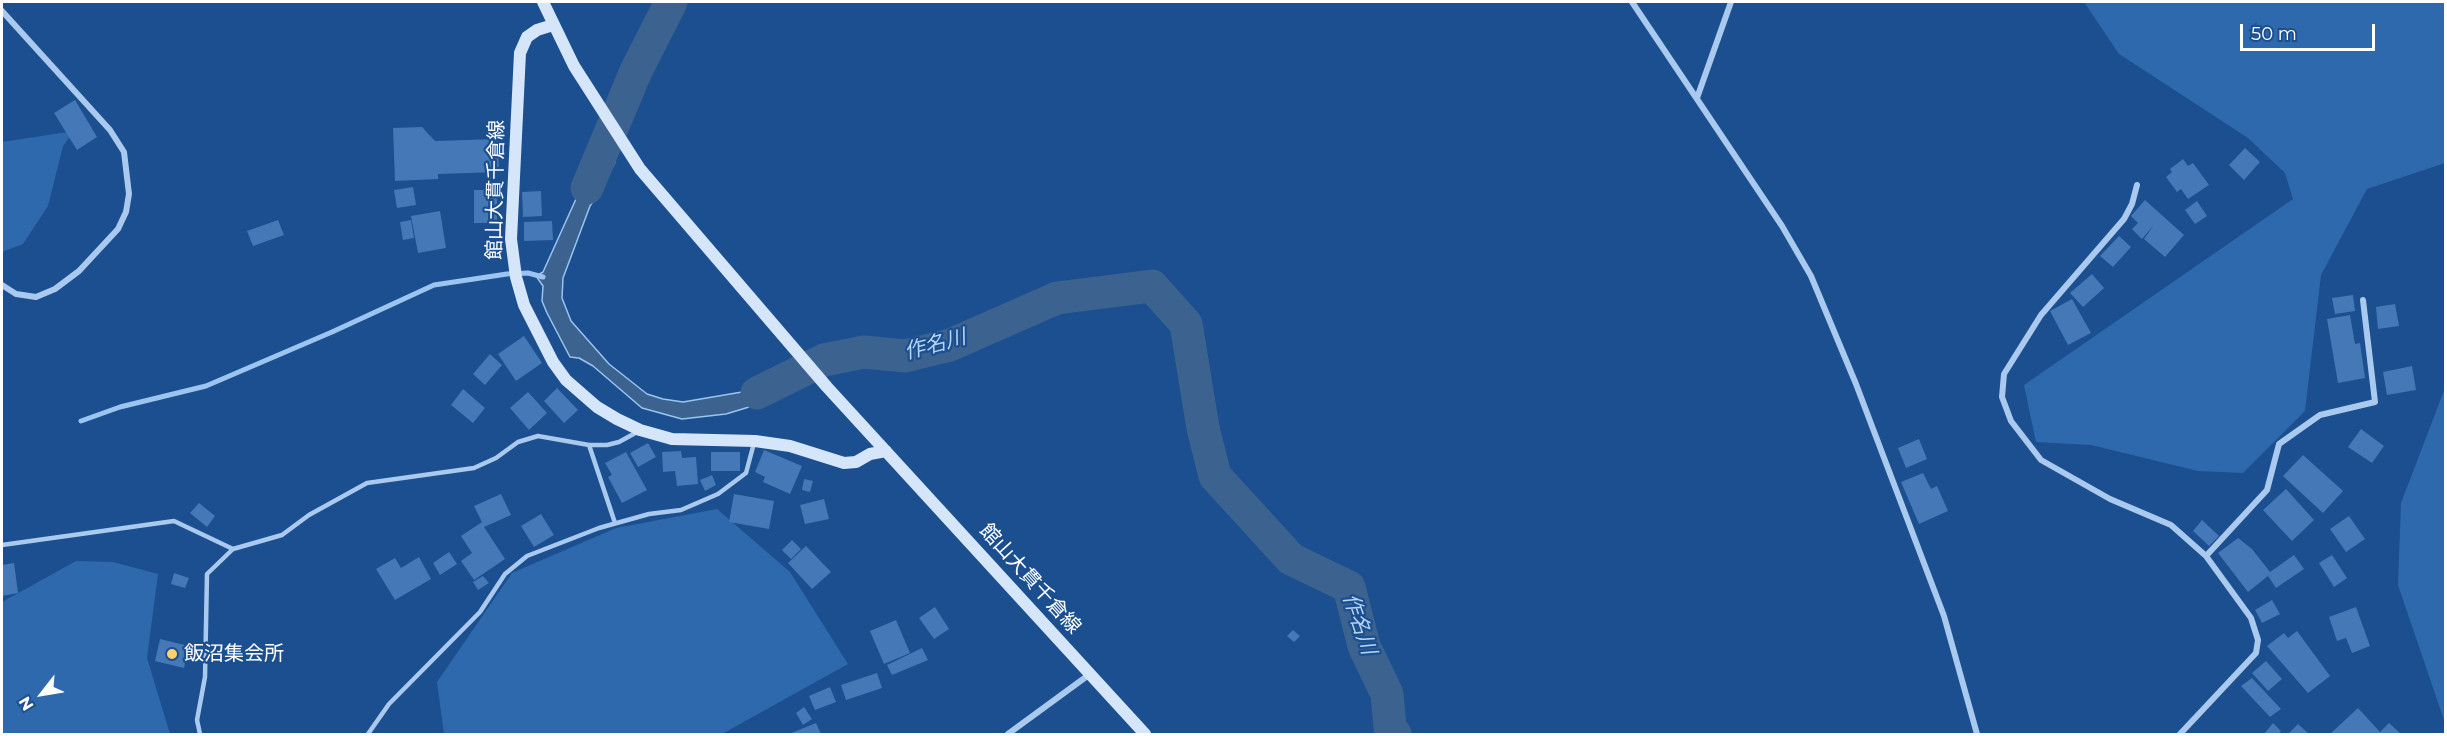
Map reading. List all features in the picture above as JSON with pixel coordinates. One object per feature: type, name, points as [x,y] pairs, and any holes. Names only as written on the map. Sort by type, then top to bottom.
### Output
[{"type":"main road","name":"館山大貫千倉線","points":[[543,2],[574,66],[631,156],[827,387],[1145,735]]},
{"type":"main road","name":"館山大貫千倉線","points":[[553,25],[537,30],[527,37],[520,53],[511,239],[515,273],[537,333],[566,380],[597,407],[640,430],[691,441],[754,441],[812,451],[844,463],[856,462],[870,454],[886,451]]},
{"type":"street","points":[[1632,2],[1793,243],[1824,306],[1944,616],[1977,735]]},
{"type":"street","points":[[1697,99],[1731,2]]},
{"type":"street","points":[[2,11],[110,130],[124,152],[129,194],[126,212],[118,229],[79,271],[63,283],[36,297],[16,294],[2,285]]},
{"type":"street","points":[[2137,185],[2132,204],[2124,219],[2041,315],[2004,374],[2002,397],[2010,421],[2041,460],[2110,499],[2171,525],[2206,556],[2251,618],[2258,640],[2256,653],[2180,735]]},
{"type":"street","points":[[2206,556],[2267,490],[2279,444],[2320,415],[2375,402],[2363,300]]},
{"type":"street","points":[[1008,735],[1090,674]]},
{"type":"lane","points":[[200,735],[196,720],[205,677],[207,574],[233,549],[282,535],[309,515],[367,483],[474,468],[496,458],[518,442],[538,436],[589,445],[619,442],[640,430]]},
{"type":"lane","points":[[368,735],[389,704],[480,612],[505,574],[527,556],[615,523],[681,510],[718,494],[747,473],[754,441]]},
{"type":"lane","points":[[589,445],[615,523]]},
{"type":"lane","points":[[2,545],[174,521],[233,549]]},
{"type":"shaded area","points":[[2084,2],[2445,2],[2445,163],[2367,189],[2321,275],[2305,411],[2243,473],[2198,471],[2091,445],[2036,442],[2024,385],[2293,199],[2285,173],[2248,138],[2119,54]]},
{"type":"shaded area","points":[[74,131],[63,146],[48,206],[23,244],[2,252],[2,142]]},
{"type":"shaded area","points":[[597,137],[615,162],[603,187],[590,206],[563,278],[562,298],[571,321],[609,364],[647,394],[663,399],[683,402],[742,392],[791,367],[803,381],[749,407],[726,414],[682,419],[642,408],[593,366],[579,358],[570,357],[547,313],[542,301],[543,286],[536,276],[543,272],[585,179],[584,167]]},
{"type":"shaded area","points":[[2445,388],[2445,723],[2398,585],[2401,503]]},
{"type":"shaded area","points":[[717,509],[790,572],[848,664],[722,734],[444,734],[437,682],[512,573],[616,528]]},
{"type":"shaded area","points":[[76,561],[113,562],[158,574],[147,658],[170,734],[2,734],[2,602]]},
{"type":"building","points":[[75,100],[97,137],[77,150],[54,113]]},
{"type":"building","points":[[422,127],[435,141],[498,139],[499,172],[438,174],[438,179],[395,181],[393,128]]},
{"type":"building","points":[[2245,148],[2260,162],[2244,180],[2229,165]]},
{"type":"building","points":[[2183,159],[2188,166],[2193,163],[2209,185],[2188,199],[2181,189],[2177,192],[2166,177],[2172,172],[2170,169]]},
{"type":"building","points":[[413,187],[416,205],[397,208],[394,190]]},
{"type":"building","points":[[474,190],[497,190],[497,223],[474,223]]},
{"type":"building","points":[[541,191],[542,216],[523,217],[522,192]]},
{"type":"building","points":[[2145,200],[2184,235],[2165,257],[2144,239],[2154,225],[2142,239],[2132,229],[2138,223],[2131,216]]},
{"type":"building","points":[[2197,201],[2207,216],[2195,224],[2185,210]]},
{"type":"building","points":[[440,211],[446,248],[418,253],[411,216]]},
{"type":"building","points":[[278,220],[284,235],[253,246],[247,231]]},
{"type":"building","points":[[411,220],[414,238],[403,240],[400,222]]},
{"type":"building","points":[[552,221],[553,240],[524,241],[524,222]]},
{"type":"building","points":[[2119,236],[2131,247],[2113,267],[2100,256]]},
{"type":"building","points":[[2092,274],[2104,288],[2083,307],[2070,293]]},
{"type":"building","points":[[2353,295],[2355,311],[2335,314],[2332,298]]},
{"type":"building","points":[[2072,299],[2091,333],[2068,345],[2050,311]]},
{"type":"building","points":[[2395,304],[2399,326],[2378,329],[2376,307]]},
{"type":"building","points":[[2350,315],[2355,344],[2360,343],[2365,378],[2338,383],[2327,319]]},
{"type":"building","points":[[524,336],[542,363],[516,381],[498,354]]},
{"type":"building","points":[[490,354],[502,365],[485,385],[473,374]]},
{"type":"building","points":[[2412,366],[2416,390],[2387,395],[2383,372]]},
{"type":"building","points":[[557,388],[578,410],[564,423],[544,401]]},
{"type":"building","points":[[463,389],[485,408],[473,423],[451,405]]},
{"type":"building","points":[[528,392],[547,413],[529,430],[510,408]]},
{"type":"building","points":[[2361,429],[2384,446],[2372,463],[2348,447]]},
{"type":"building","points":[[1919,439],[1927,459],[1906,468],[1898,448]]},
{"type":"building","points":[[648,443],[656,457],[638,467],[630,453]]},
{"type":"building","points":[[764,450],[802,466],[790,494],[763,482],[765,477],[755,472]]},
{"type":"building","points":[[681,451],[682,458],[696,457],[698,484],[677,486],[675,471],[663,472],[662,452]]},
{"type":"building","points":[[626,452],[647,490],[622,503],[608,477],[612,475],[605,463]]},
{"type":"building","points":[[711,452],[740,452],[740,471],[711,471]]},
{"type":"building","points":[[2303,455],[2343,491],[2323,513],[2283,476]]},
{"type":"building","points":[[1923,473],[1931,489],[1937,486],[1948,511],[1919,524],[1901,482]]},
{"type":"building","points":[[712,475],[716,485],[705,491],[700,480]]},
{"type":"building","points":[[804,479],[813,481],[810,492],[802,490]]},
{"type":"building","points":[[2286,489],[2314,520],[2292,541],[2263,510]]},
{"type":"building","points":[[501,494],[511,515],[484,527],[505,559],[474,580],[461,561],[472,553],[461,536],[482,522],[474,506]]},
{"type":"building","points":[[734,494],[774,501],[769,529],[729,522]]},
{"type":"building","points":[[824,499],[829,519],[805,524],[800,505]]},
{"type":"building","points":[[199,503],[215,516],[207,527],[190,513]]},
{"type":"building","points":[[541,514],[554,535],[534,547],[521,526]]},
{"type":"building","points":[[2349,516],[2365,539],[2346,552],[2330,529]]},
{"type":"building","points":[[2202,520],[2219,536],[2209,546],[2193,531]]},
{"type":"building","points":[[2238,538],[2252,549],[2270,572],[2294,555],[2304,569],[2276,588],[2268,576],[2248,592],[2218,553]]},
{"type":"building","points":[[792,540],[801,549],[791,559],[782,550]]},
{"type":"building","points":[[806,546],[831,572],[812,589],[788,563]]},
{"type":"building","points":[[449,552],[457,564],[440,575],[433,563]]},
{"type":"building","points":[[2332,555],[2347,578],[2334,587],[2319,563]]},
{"type":"building","points":[[419,557],[431,579],[395,600],[376,569],[395,558],[401,568]]},
{"type":"building","points":[[14,563],[18,593],[2,596],[2,565]]},
{"type":"building","points":[[174,573],[189,578],[185,588],[171,584]]},
{"type":"building","points":[[483,576],[489,583],[478,590],[473,582]]},
{"type":"building","points":[[2272,600],[2280,614],[2262,623],[2255,610]]},
{"type":"building","points":[[935,607],[949,629],[934,639],[919,618]]},
{"type":"building","points":[[2356,607],[2370,646],[2352,653],[2346,638],[2337,641],[2329,617]]},
{"type":"building","points":[[896,620],[910,653],[884,664],[870,631]]},
{"type":"building","points":[[1293,630],[1300,636],[1294,642],[1287,636]]},
{"type":"building","points":[[2297,631],[2330,676],[2308,693],[2267,646],[2284,633],[2288,638]]},
{"type":"building","name":"飯沼集会所","points":[[160,639],[189,646],[184,668],[155,661]]},
{"type":"building","points":[[922,648],[928,660],[892,675],[887,665]]},
{"type":"building","points":[[2266,661],[2282,679],[2268,691],[2252,673]]},
{"type":"building","points":[[877,673],[882,688],[846,700],[841,685]]},
{"type":"building","points":[[2252,678],[2281,709],[2270,717],[2241,686]]},
{"type":"building","points":[[830,687],[836,702],[815,710],[809,696]]},
{"type":"building","points":[[804,707],[812,719],[803,725],[796,713]]},
{"type":"building","points":[[2358,708],[2380,732],[2389,723],[2400,733],[2330,734]]},
{"type":"building","points":[[816,723],[821,734],[789,734]]},
{"type":"building","points":[[2273,723],[2281,731],[2278,734],[2264,734]]},
{"type":"building","points":[[2298,724],[2309,734],[2288,734]]},
{"type":"waterway","name":"作名川","points":[[587,188],[636,71],[671,2]]},
{"type":"waterway","points":[[81,421],[120,407],[206,386],[434,285],[507,274],[528,273],[543,277]]},
{"type":"waterway","name":"作名川","points":[[757,393],[824,360],[864,352],[905,356],[950,345],[1057,298],[1152,286],[1186,324],[1203,428],[1215,476],[1291,559],[1349,587],[1364,646],[1387,694],[1390,727],[1395,734]]},
{"type":"place","name":"飯沼集会所","points":[[172,654]]}]
